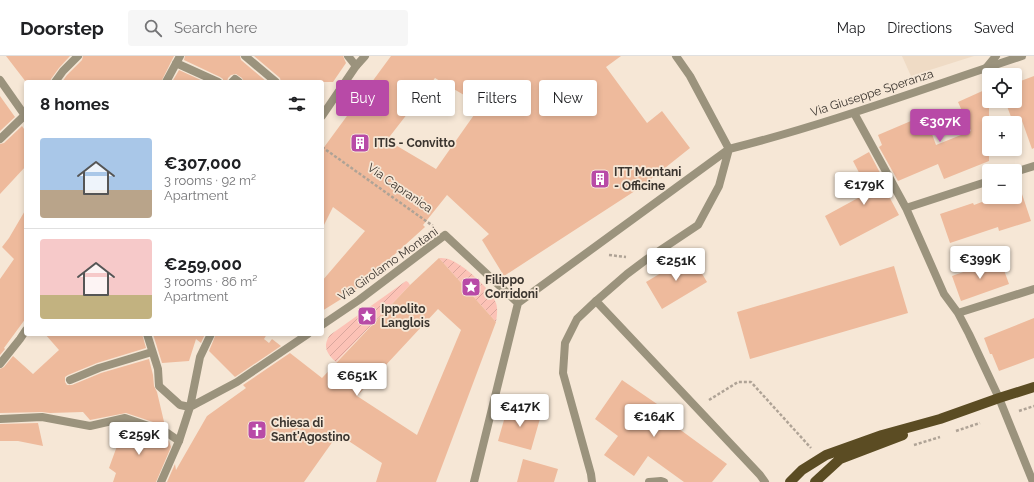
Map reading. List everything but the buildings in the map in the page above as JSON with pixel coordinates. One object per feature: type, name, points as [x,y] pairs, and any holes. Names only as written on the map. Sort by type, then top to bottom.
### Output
[{"type":"main road","points":[[815,482],[840,459],[940,419],[1034,387]]},
{"type":"main road","points":[[790,482],[802,470],[826,455],[882,435],[940,419]]},
{"type":"street","points":[[56,80],[78,56]]},
{"type":"street","points":[[245,56],[274,80]]},
{"type":"street","points":[[348,56],[356,66]]},
{"type":"street","points":[[324,113],[356,66],[365,56]]},
{"type":"street","points":[[592,482],[563,373],[565,342],[578,319],[596,301],[647,259],[698,225],[719,186],[729,149],[690,76],[676,56]]},
{"type":"street","points":[[986,68],[996,56]]},
{"type":"street","name":"Via Giuseppe Speranza","points":[[986,68],[1022,56]]},
{"type":"street","points":[[167,80],[178,59],[215,80]]},
{"type":"street","name":"Via Giuseppe Speranza","points":[[729,149],[768,140],[854,113],[982,69]]},
{"type":"street","points":[[0,80],[24,113]]},
{"type":"street","points":[[854,113],[906,208],[944,294],[958,313],[969,334],[999,398],[1033,482]]},
{"type":"street","points":[[0,139],[24,118]]},
{"type":"street","points":[[474,482],[518,303],[729,149]]},
{"type":"street","points":[[1022,170],[1034,166]]},
{"type":"street","points":[[906,208],[982,183]]},
{"type":"street","name":"Via Girolamo Montani","points":[[324,324],[359,300],[445,235],[518,303]]},
{"type":"street","points":[[958,313],[1034,289]]},
{"type":"street","points":[[596,301],[765,482]]},
{"type":"street","points":[[0,364],[24,333]]},
{"type":"street","points":[[148,336],[158,369],[159,386],[180,405],[190,407],[237,382],[305,336]]},
{"type":"street","points":[[161,482],[179,441],[190,407],[200,357],[210,336]]},
{"type":"street","points":[[70,380],[99,368],[152,352]]},
{"type":"street","points":[[0,419],[42,417],[90,426],[125,418],[166,432],[179,441]]},
{"type":"street","points":[[648,482],[664,482]]},
{"type":"path","name":"Via Capranica","points":[[324,148],[445,235]]},
{"type":"path","points":[[587,253],[647,259]]},
{"type":"path","points":[[696,408],[738,382],[751,382],[813,450]]},
{"type":"path","points":[[1016,412],[1034,406]]},
{"type":"shaded area","points":[[902,56],[974,56],[911,76]]},
{"type":"shaded area","points":[[439,258],[447,259],[461,266],[483,284],[496,303],[496,322]]},
{"type":"shaded area","points":[[406,281],[410,285],[336,362],[328,353],[326,346],[330,335]]},
{"type":"place","name":"ITIS - Convitto","points":[[360,143]]},
{"type":"place","name":"ITT Montani - Officine","points":[[600,179]]},
{"type":"place","name":"Filippo Corridoni","points":[[471,287]]},
{"type":"place","name":"Ippolito Langlois","points":[[367,316]]},
{"type":"place","name":"Chiesa di Sant'Agostino","points":[[257,430]]}]
